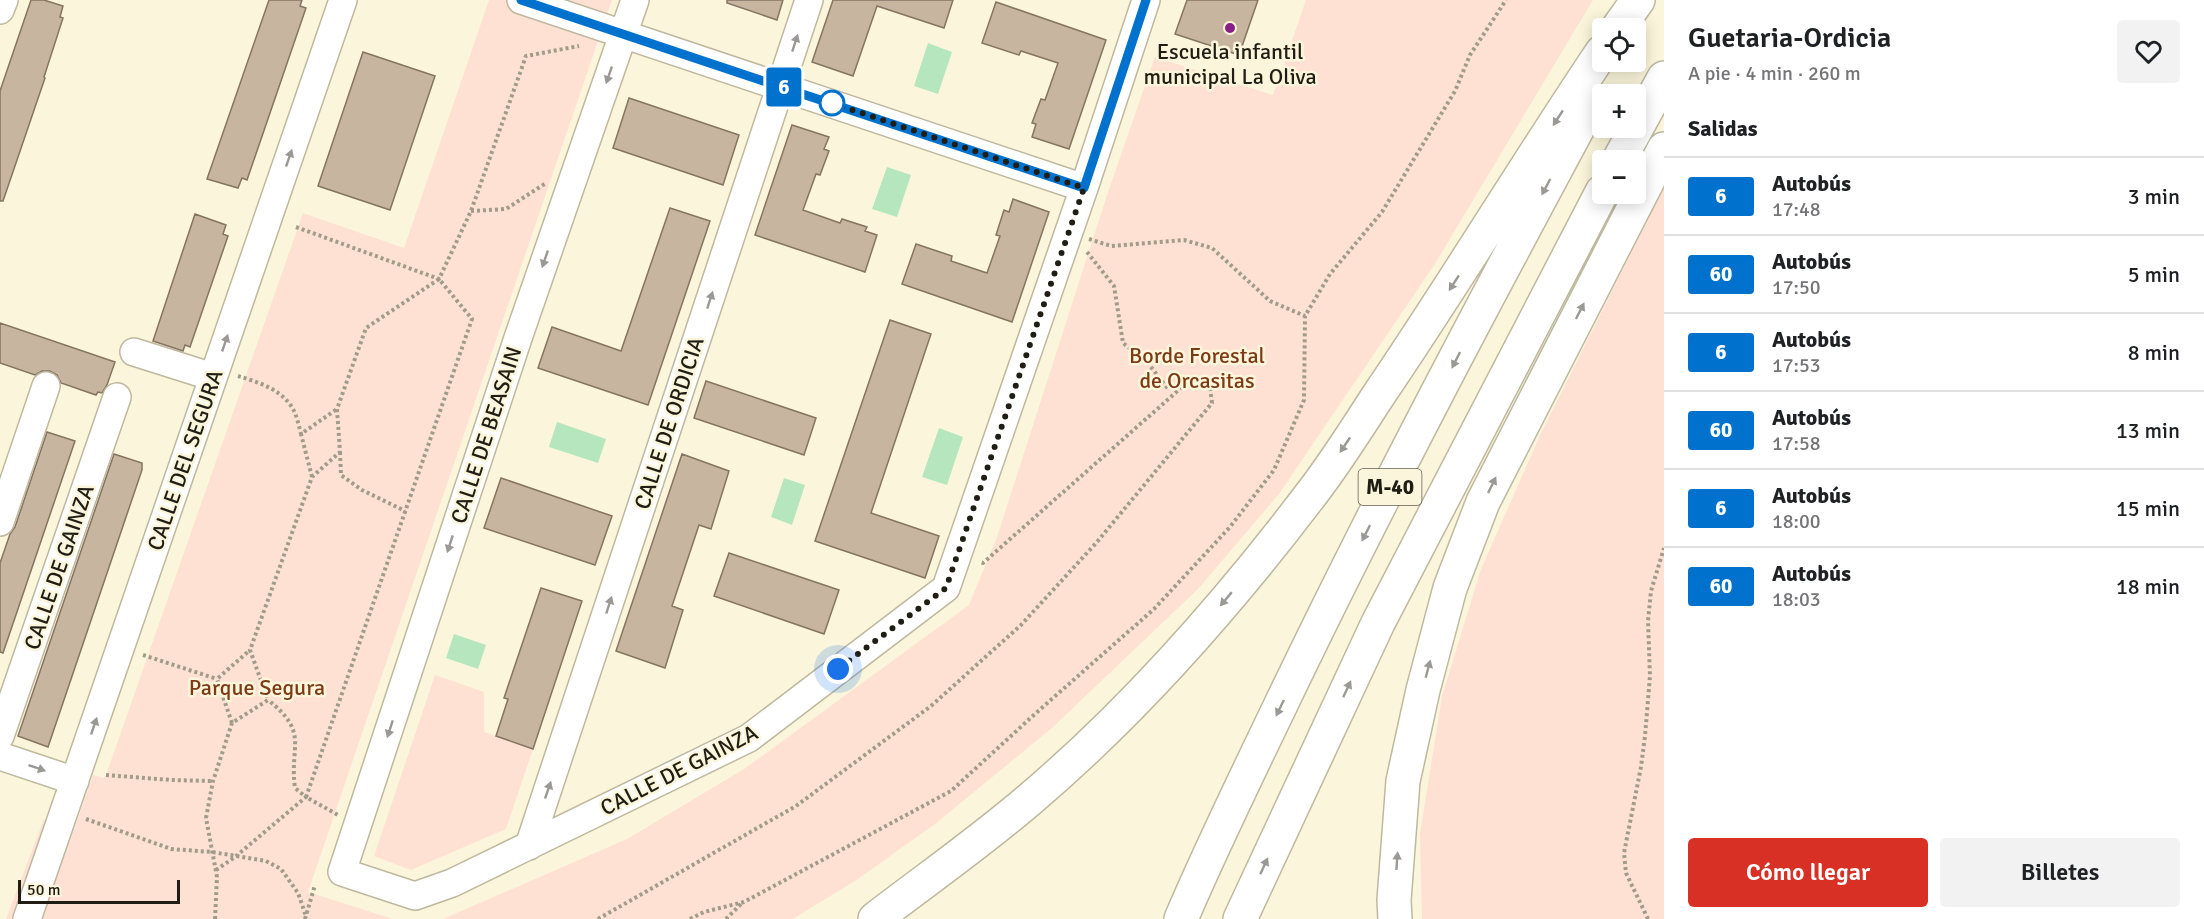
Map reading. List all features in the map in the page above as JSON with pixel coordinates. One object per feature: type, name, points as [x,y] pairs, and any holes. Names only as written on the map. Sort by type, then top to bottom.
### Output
[{"type":"highway","points":[[1625,18],[1638,0]]},
{"type":"highway","points":[[1637,18],[1647,0]]},
{"type":"highway","points":[[875,919],[1029,800],[1111,725],[1198,633],[1264,555],[1311,494],[1411,348],[1592,67]]},
{"type":"highway","name":"M-40","points":[[1181,919],[1203,868],[1334,595],[1527,222],[1609,72]]},
{"type":"highway","points":[[1624,150],[1664,78]]},
{"type":"highway","points":[[1395,919],[1394,900],[1403,781],[1423,690],[1450,588],[1483,502],[1664,149]]},
{"type":"highway","name":"M-40","points":[[1240,919],[1378,623],[1596,204]]},
{"type":"highway","points":[[854,919],[955,858]]},
{"type":"street","points":[[0,10],[4,0]]},
{"type":"street","name":"CALLE DEL SEGURA","points":[[27,919],[343,0]]},
{"type":"street","points":[[521,0],[1084,188]]},
{"type":"street","name":"CALLE DE BEASAIN","points":[[342,872],[518,338],[635,0]]},
{"type":"street","name":"CALLE DE ORDICIA","points":[[530,846],[809,0]]},
{"type":"street","name":"CALLE DE GAINZA","points":[[342,872],[415,896],[452,883],[748,738],[946,588],[1084,188],[1146,0]]},
{"type":"street","points":[[134,352],[215,373]]},
{"type":"street","points":[[0,522],[46,386]]},
{"type":"street","name":"CALLE DE GAINZA","points":[[0,736],[117,398]]},
{"type":"street","points":[[0,756],[75,781]]},
{"type":"path","points":[[690,919],[704,912],[744,902],[951,791],[1154,609],[1230,527],[1274,470],[1304,400],[1305,316],[1330,274],[1388,203],[1455,91],[1470,55],[1506,0]]},
{"type":"path","points":[[405,511],[362,490],[341,475],[338,409],[366,328],[440,279],[471,211],[526,56],[571,46],[589,45]]},
{"type":"path","points":[[471,211],[506,209],[549,181]]},
{"type":"path","points":[[216,870],[235,857],[306,797],[472,319],[440,279],[296,227]]},
{"type":"path","points":[[1069,231],[1111,246],[1184,240],[1212,248],[1270,301],[1305,316]]},
{"type":"path","points":[[1069,231],[1114,286],[1123,344],[1147,362],[1169,390]]},
{"type":"path","points":[[215,373],[261,383],[278,393],[294,409],[312,477]]},
{"type":"path","points":[[598,919],[796,806],[931,706],[1021,625],[1097,542],[1212,404],[1210,387],[1190,380],[983,562],[957,555]]},
{"type":"path","points":[[301,434],[338,409]]},
{"type":"path","points":[[217,679],[250,650],[312,477],[340,452]]},
{"type":"path","points":[[1648,919],[1626,873],[1624,853],[1645,736],[1650,676],[1648,621],[1651,591],[1664,548]]},
{"type":"path","points":[[121,647],[217,679]]},
{"type":"path","points":[[250,650],[268,700],[284,712],[295,731],[293,773],[295,788],[306,797],[339,815]]},
{"type":"path","points":[[215,919],[216,870],[206,818],[213,781],[232,723],[217,679]]},
{"type":"path","points":[[232,723],[268,700]]},
{"type":"path","points":[[105,775],[213,781]]},
{"type":"path","points":[[82,817],[171,849],[212,852],[266,861],[281,869],[298,893],[306,918]]},
{"type":"path","points":[[306,918],[315,885]]},
{"type":"path","points":[[726,919],[744,902]]},
{"type":"green space","name":"Parque Segura","points":[[489,0],[612,0],[308,892],[393,919],[6,919],[44,819],[74,829],[93,775],[104,778],[106,775],[303,213],[404,248]]},
{"type":"green space","name":"Borde Forestal de Orcasitas","points":[[1306,0],[1593,0],[1435,264],[1279,494],[1199,588],[1052,728],[935,824],[858,879],[793,919],[443,919],[627,839],[744,769],[969,605],[997,537],[1107,195],[1155,57],[1273,95]]},
{"type":"green space","points":[[1664,187],[1664,919],[1422,919],[1420,834],[1442,696],[1481,569],[1541,433]]},
{"type":"green space","points":[[435,675],[484,692],[484,732],[533,749],[506,829],[411,870],[374,856]]},
{"type":"shaded area","points":[[928,43],[952,52],[938,94],[914,86]]},
{"type":"shaded area","points":[[887,167],[911,175],[897,217],[872,209]]},
{"type":"shaded area","points":[[557,422],[606,439],[598,463],[549,447]]},
{"type":"shaded area","points":[[939,428],[963,437],[947,485],[922,477]]},
{"type":"shaded area","points":[[784,478],[805,485],[792,525],[771,517]]},
{"type":"shaded area","points":[[454,634],[486,645],[478,669],[446,658]]},
{"type":"building","points":[[31,0],[44,0],[63,6],[60,17],[63,18],[3,201],[0,201],[0,91]]},
{"type":"building","points":[[269,0],[302,0],[300,6],[306,8],[247,180],[242,178],[238,188],[207,179]]},
{"type":"building","points":[[727,0],[783,0],[777,20],[727,3]]},
{"type":"building","points":[[833,0],[953,0],[944,28],[877,6],[853,76],[812,62]]},
{"type":"building","points":[[1187,0],[1258,0],[1239,55],[1175,34]]},
{"type":"building","points":[[996,2],[1106,40],[1069,149],[1032,137],[1036,124],[1032,123],[1041,99],[1045,100],[1058,63],[1021,51],[1019,55],[982,43]]},
{"type":"building","points":[[363,52],[435,76],[390,210],[318,186]]},
{"type":"building","points":[[629,98],[739,135],[723,185],[613,148]]},
{"type":"building","points":[[792,125],[829,137],[824,149],[829,151],[820,175],[816,174],[803,210],[840,223],[842,219],[867,227],[865,231],[877,235],[865,272],[755,235]]},
{"type":"building","points":[[1013,199],[1049,212],[1012,322],[902,284],[916,244],[952,256],[951,261],[987,273],[1000,236],[996,235],[1004,210],[1009,212]]},
{"type":"building","points":[[670,208],[710,221],[648,405],[538,368],[552,327],[621,351]]},
{"type":"building","points":[[195,214],[226,225],[223,234],[228,236],[190,347],[185,345],[183,351],[153,341]]},
{"type":"building","points":[[890,320],[931,334],[871,513],[939,536],[925,578],[815,541]]},
{"type":"building","points":[[0,323],[115,362],[102,393],[98,392],[96,395],[61,383],[57,375],[50,371],[42,371],[35,375],[0,363]]},
{"type":"building","points":[[706,381],[816,418],[804,455],[694,418]]},
{"type":"building","points":[[47,432],[75,441],[3,653],[0,652],[0,563],[10,534],[15,527]]},
{"type":"building","points":[[114,454],[142,463],[142,470],[48,747],[18,736]]},
{"type":"building","points":[[682,454],[729,471],[711,529],[699,525],[672,606],[683,610],[665,668],[616,651]]},
{"type":"building","points":[[501,478],[612,516],[595,565],[484,528]]},
{"type":"building","points":[[729,553],[839,590],[824,634],[714,596]]},
{"type":"building","points":[[541,588],[582,601],[533,749],[496,736],[508,699],[504,698]]},
{"type":"bus line","name":"6","points":[[521,0],[1084,188],[1146,0]]},
{"type":"place","name":"Escuela infantil municipal La Oliva","points":[[1230,28]]},
{"type":"route","points":[[832,103],[1084,188],[946,588],[838,669]]}]
